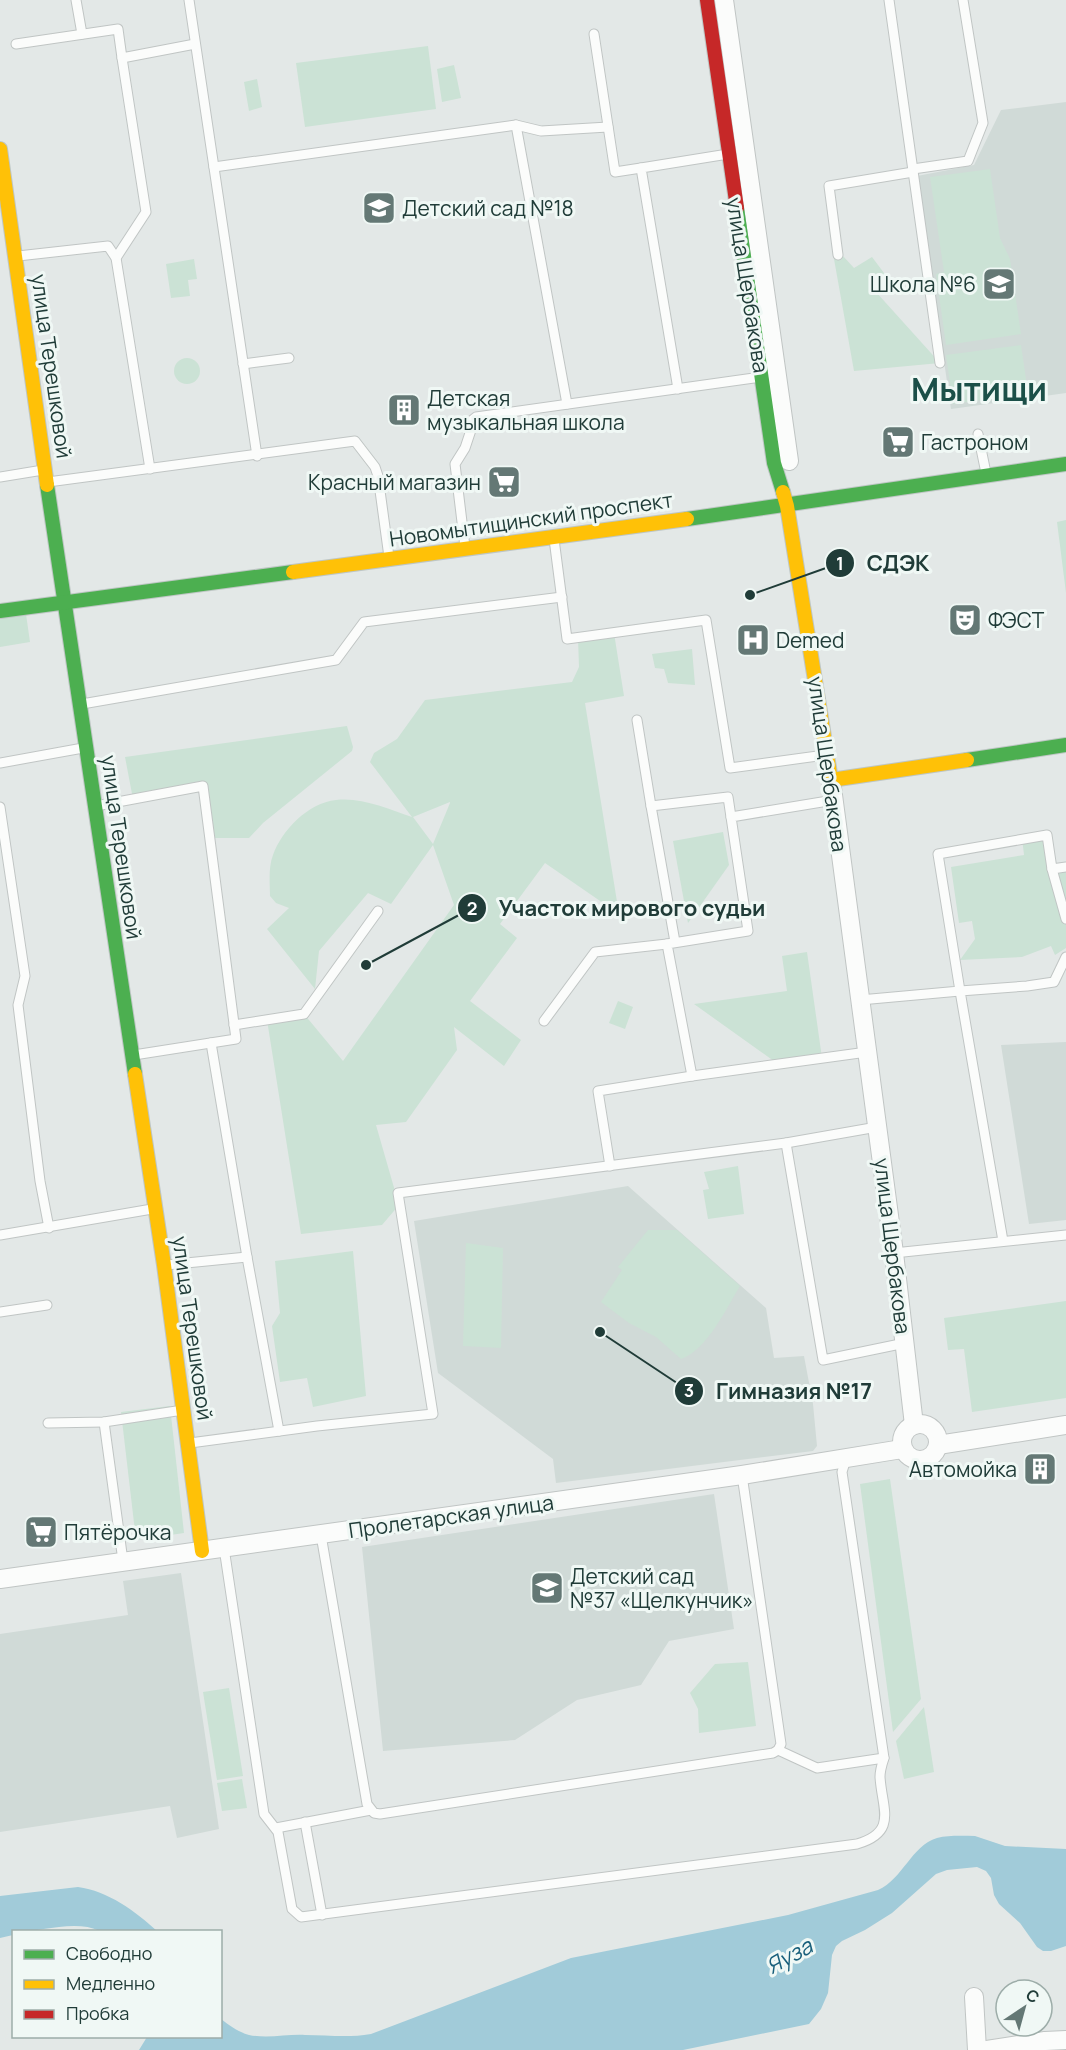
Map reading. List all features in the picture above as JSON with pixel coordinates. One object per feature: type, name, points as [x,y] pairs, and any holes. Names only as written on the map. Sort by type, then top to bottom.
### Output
[{"type":"street","name":"улица Щербакова","points":[[707,0],[774,463],[788,506],[828,754],[894,1253],[914,1425]]},
{"type":"street","name":"улица Щербакова","points":[[724,0],[789,461]]},
{"type":"street","name":"улица Терешковой","points":[[0,149],[64,602],[164,1265],[202,1551]]},
{"type":"street","name":"Новомытищинский проспект","points":[[0,611],[788,506],[1066,464]]},
{"type":"street","points":[[831,780],[1066,745]]},
{"type":"street","points":[[914,1425],[926,1425],[936,1433],[938,1445],[931,1457],[922,1461],[908,1457],[903,1449],[902,1438],[908,1428],[914,1425]]},
{"type":"street","points":[[938,1445],[1066,1425]]},
{"type":"street","name":"Пролетарская улица","points":[[0,1579],[586,1501],[903,1449]]},
{"type":"street","points":[[974,1997],[977,2050]]},
{"type":"street","points":[[987,2050],[1066,2040]]},
{"type":"lane","points":[[76,0],[82,34]]},
{"type":"lane","points":[[189,0],[257,456]]},
{"type":"lane","points":[[889,0],[940,363]]},
{"type":"lane","points":[[838,255],[829,186],[968,161],[984,123],[963,0]]},
{"type":"lane","points":[[16,44],[118,29],[146,212],[116,258]]},
{"type":"lane","points":[[594,34],[615,172],[728,154]]},
{"type":"lane","points":[[122,58],[195,44]]},
{"type":"lane","points":[[214,167],[516,124],[541,131],[609,127]]},
{"type":"lane","points":[[516,124],[567,404]]},
{"type":"lane","points":[[641,168],[678,389]]},
{"type":"lane","points":[[15,256],[108,246],[116,258],[150,469]]},
{"type":"lane","points":[[243,364],[289,358]]},
{"type":"lane","points":[[465,549],[455,464],[465,448],[471,430],[471,421],[476,417],[762,377]]},
{"type":"lane","points":[[978,434],[986,476]]},
{"type":"lane","points":[[0,477],[150,469],[355,441],[375,467],[378,476],[390,559]]},
{"type":"lane","points":[[554,537],[567,639],[705,620],[730,768],[828,754]]},
{"type":"lane","points":[[80,704],[336,660],[364,622],[562,597]]},
{"type":"lane","points":[[637,720],[692,1076]]},
{"type":"lane","points":[[0,764],[86,747]]},
{"type":"lane","points":[[95,806],[203,786],[236,1039],[132,1055]]},
{"type":"lane","points":[[544,1021],[595,952],[671,943],[748,930],[728,797],[651,806]]},
{"type":"lane","points":[[731,818],[834,800]]},
{"type":"lane","points":[[0,807],[25,976],[18,1005],[40,1180],[49,1228]]},
{"type":"lane","points":[[1003,1241],[938,854],[1047,835],[1052,869],[1066,919]]},
{"type":"lane","points":[[1052,869],[1066,867]]},
{"type":"lane","points":[[234,1025],[304,1014],[378,911]]},
{"type":"lane","points":[[860,1000],[1054,982],[1066,957]]},
{"type":"lane","points":[[211,1043],[279,1431]]},
{"type":"lane","points":[[610,1166],[598,1091],[867,1052]]},
{"type":"lane","points":[[188,1444],[279,1431],[433,1414],[398,1193],[786,1143],[877,1127]]},
{"type":"lane","points":[[786,1143],[823,1360],[905,1343]]},
{"type":"lane","points":[[0,1235],[155,1208]]},
{"type":"lane","points":[[894,1253],[1066,1235]]},
{"type":"lane","points":[[164,1265],[247,1257]]},
{"type":"lane","points":[[0,1312],[47,1305]]},
{"type":"lane","points":[[48,1423],[105,1422],[183,1410]]},
{"type":"lane","points":[[105,1422],[123,1561]]},
{"type":"lane","points":[[227,1548],[264,1814],[276,1828],[294,1912],[301,1917],[857,1844],[876,1836],[886,1816],[880,1778],[884,1758],[842,1472],[846,1459]]},
{"type":"lane","points":[[321,1535],[367,1804],[371,1810],[380,1814],[773,1753],[778,1750],[781,1744],[742,1475]]},
{"type":"lane","points":[[778,1750],[817,1768],[884,1758]]},
{"type":"lane","points":[[276,1828],[371,1810]]},
{"type":"lane","points":[[305,1822],[322,1915]]},
{"type":"shaded area","name":"Школа №6","points":[[1066,102],[1066,393],[951,409],[917,176],[974,165],[1001,110]]},
{"type":"shaded area","points":[[1066,1042],[1066,1220],[1029,1224],[1001,1045]]},
{"type":"shaded area","points":[[628,1186],[766,1308],[774,1358],[804,1356],[813,1404],[817,1446],[813,1451],[556,1483],[553,1459],[438,1373],[414,1221]]},
{"type":"shaded area","name":"Детский сад №37 «Щелкунчик»","points":[[714,1494],[734,1629],[669,1641],[641,1685],[577,1700],[515,1740],[383,1751],[362,1547]]},
{"type":"shaded area","points":[[181,1573],[219,1829],[177,1838],[170,1806],[0,1832],[0,1634],[128,1615],[123,1581]]},
{"type":"green space","points":[[428,46],[436,109],[305,127],[296,63]]},
{"type":"green space","points":[[454,65],[461,98],[442,102],[437,69]]},
{"type":"green space","points":[[257,79],[262,107],[249,111],[244,82]]},
{"type":"green space","points":[[990,169],[1000,238],[1010,259],[1021,334],[946,345],[936,274],[944,272],[930,177]]},
{"type":"green space","points":[[843,256],[854,268],[872,257],[890,281],[876,292],[940,363],[854,371],[834,259]]},
{"type":"green space","points":[[194,259],[197,279],[188,280],[190,296],[171,298],[166,264]]},
{"type":"green space","points":[[1021,345],[1028,393],[953,404],[946,355]]},
{"type":"green space","points":[[187,358],[196,362],[200,371],[196,380],[187,384],[178,380],[174,371],[178,362]]},
{"type":"green space","points":[[1066,520],[1066,593],[1057,522]]},
{"type":"green space","points":[[26,614],[30,642],[0,647],[0,617]]},
{"type":"green space","points":[[614,633],[624,696],[585,703],[619,914],[545,863],[500,924],[517,938],[470,1001],[521,1040],[504,1066],[454,1027],[457,1050],[406,1122],[376,1125],[399,1205],[382,1225],[301,1234],[267,1020],[304,1014],[343,1061],[454,905],[433,845],[391,904],[368,893],[319,951],[315,989],[267,929],[289,908],[276,903],[270,896],[270,865],[277,846],[297,819],[326,802],[355,800],[375,804],[412,817],[370,762],[374,753],[397,739],[425,700],[572,682],[579,667],[578,638]],"holes":[[[450,802],[433,844],[413,817]]]},
{"type":"green space","points":[[692,649],[695,685],[668,683],[664,669],[655,668],[652,654]]},
{"type":"green space","points":[[347,726],[352,751],[263,823],[249,838],[210,838],[203,786],[133,799],[125,757]]},
{"type":"green space","points":[[723,832],[729,865],[688,923],[673,841]]},
{"type":"green space","points":[[1047,835],[1052,869],[1066,867],[1066,948],[1055,955],[1051,946],[1022,957],[960,960],[975,939],[972,921],[959,923],[951,867],[1024,855],[1022,838]]},
{"type":"green space","points":[[807,952],[822,1058],[778,1064],[694,1004],[787,991],[782,956]]},
{"type":"green space","points":[[618,1001],[633,1007],[625,1029],[609,1023]]},
{"type":"green space","points":[[738,1166],[744,1214],[708,1219],[703,1190],[709,1189],[704,1172]]},
{"type":"green space","points":[[648,1230],[677,1230],[740,1286],[707,1338],[699,1347],[681,1359],[656,1337],[629,1323],[601,1302],[622,1270],[618,1267]]},
{"type":"green space","points":[[466,1243],[503,1248],[501,1348],[463,1346]]},
{"type":"green space","points":[[353,1251],[366,1396],[313,1407],[307,1378],[280,1382],[272,1326],[280,1313],[275,1261]]},
{"type":"green space","points":[[1066,1301],[1066,1398],[972,1412],[964,1349],[948,1350],[944,1318]]},
{"type":"green space","points":[[170,1406],[184,1533],[136,1540],[121,1412]]},
{"type":"green space","points":[[890,1479],[921,1699],[893,1732],[860,1484]]},
{"type":"green space","points":[[748,1662],[756,1726],[699,1733],[698,1709],[690,1693],[715,1664]]},
{"type":"green space","points":[[229,1688],[243,1776],[217,1780],[203,1692]]},
{"type":"green space","points":[[924,1707],[934,1772],[904,1779],[896,1741]]},
{"type":"green space","points":[[242,1779],[247,1808],[222,1811],[217,1783]]},
{"type":"water","name":"Яуза","points":[[946,1836],[975,1836],[1005,1846],[1066,1849],[1066,1946],[1051,1951],[1043,1951],[1037,1947],[1020,1923],[999,1904],[994,1895],[991,1878],[986,1871],[977,1867],[947,1870],[936,1874],[892,1913],[836,1946],[832,1955],[828,1993],[821,2009],[809,2024],[683,2050],[139,2050],[146,2038],[222,2038],[222,2020],[241,2032],[256,2036],[371,2034],[571,1958],[788,1915],[878,1890],[894,1878],[920,1848],[928,1842]]},
{"type":"water","points":[[78,1887],[89,1889],[120,1903],[156,1930],[97,1930],[69,1926],[12,1930],[12,1935],[0,1938],[0,1896]]},
{"type":"traffic: fast","points":[[737,208],[774,463],[783,492]]},
{"type":"traffic: fast","points":[[687,519],[1066,464]]},
{"type":"traffic: fast","points":[[47,485],[135,1074]]},
{"type":"traffic: fast","points":[[0,611],[293,572]]},
{"type":"traffic: fast","points":[[967,760],[1066,745]]},
{"type":"traffic: slow","points":[[0,149],[47,485]]},
{"type":"traffic: slow","points":[[783,492],[831,780],[967,760]]},
{"type":"traffic: slow","points":[[293,572],[687,519]]},
{"type":"traffic: slow","points":[[135,1074],[164,1265],[202,1551]]},
{"type":"traffic: jam","points":[[707,0],[737,208]]},
{"type":"place","name":"Детский сад №18","points":[[379,208]]},
{"type":"place","name":"Школа №6","points":[[999,284]]},
{"type":"place","name":"Детская музыкальная школа","points":[[404,410]]},
{"type":"place","name":"Гастроном","points":[[898,442]]},
{"type":"place","name":"Красный магазин","points":[[504,482]]},
{"type":"place","name":"СДЭК","points":[[750,595]]},
{"type":"place","name":"ФЭСТ","points":[[965,620]]},
{"type":"place","name":"Demed","points":[[753,640]]},
{"type":"place","name":"Участок мирового судьи","points":[[366,965]]},
{"type":"place","name":"Гимназия №17","points":[[600,1332]]},
{"type":"place","name":"Автомойка","points":[[1040,1469]]},
{"type":"place","name":"Пятёрочка","points":[[41,1532]]},
{"type":"place","name":"Детский сад №37 «Щелкунчик»","points":[[547,1588]]},
{"type":"district","name":"Мытищи","points":[[979,388]]}]
